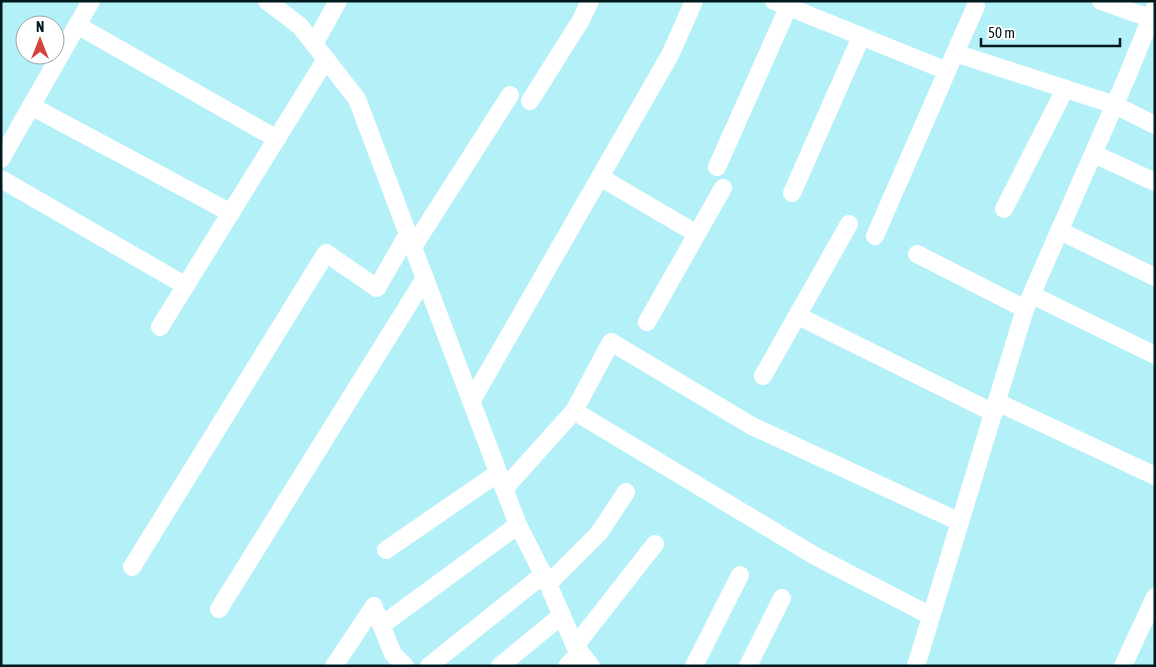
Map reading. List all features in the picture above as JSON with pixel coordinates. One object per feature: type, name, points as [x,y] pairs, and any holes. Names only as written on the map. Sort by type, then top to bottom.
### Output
[{"type":"street","points":[[1,159],[91,1]]},
{"type":"street","points":[[267,1],[300,26],[357,99],[518,526],[546,579],[578,649],[591,666]]},
{"type":"street","points":[[314,44],[338,1]]},
{"type":"street","points":[[530,100],[581,20],[590,1]]},
{"type":"street","points":[[472,400],[670,56],[694,1]]},
{"type":"street","points":[[916,666],[1028,302],[1153,16],[1101,1]]},
{"type":"street","points":[[718,167],[784,3],[861,37],[947,71]]},
{"type":"street","points":[[875,236],[976,6]]},
{"type":"street","points":[[77,25],[277,138]]},
{"type":"street","points":[[792,193],[861,37]]},
{"type":"street","points":[[955,53],[1115,105],[1155,124]]},
{"type":"street","points":[[160,327],[326,59]]},
{"type":"street","points":[[1004,209],[1066,89]]},
{"type":"street","points":[[132,567],[326,253],[377,288],[510,95]]},
{"type":"street","points":[[31,106],[230,213]]},
{"type":"street","points":[[1094,154],[1155,182]]},
{"type":"street","points":[[600,177],[697,234]]},
{"type":"street","points":[[1,179],[186,286]]},
{"type":"street","points":[[646,322],[723,188]]},
{"type":"street","points":[[763,376],[849,224]]},
{"type":"street","points":[[1060,231],[1155,278]]},
{"type":"street","points":[[917,254],[1155,355]]},
{"type":"street","points":[[219,609],[425,278]]},
{"type":"street","points":[[798,316],[995,407],[1155,476]]},
{"type":"street","points":[[386,550],[501,481],[574,411],[611,342],[752,426],[960,522]]},
{"type":"street","points":[[574,411],[815,556],[931,616]]},
{"type":"street","points":[[428,666],[546,579],[599,533],[626,492]]},
{"type":"street","points":[[382,625],[518,526]]},
{"type":"street","points":[[566,666],[655,544]]},
{"type":"street","points":[[694,666],[740,575]]},
{"type":"street","points":[[1123,666],[1155,597]]},
{"type":"street","points":[[748,666],[782,598]]},
{"type":"street","points":[[334,666],[374,606],[393,654],[405,666]]},
{"type":"street","points":[[500,666],[562,615]]}]
